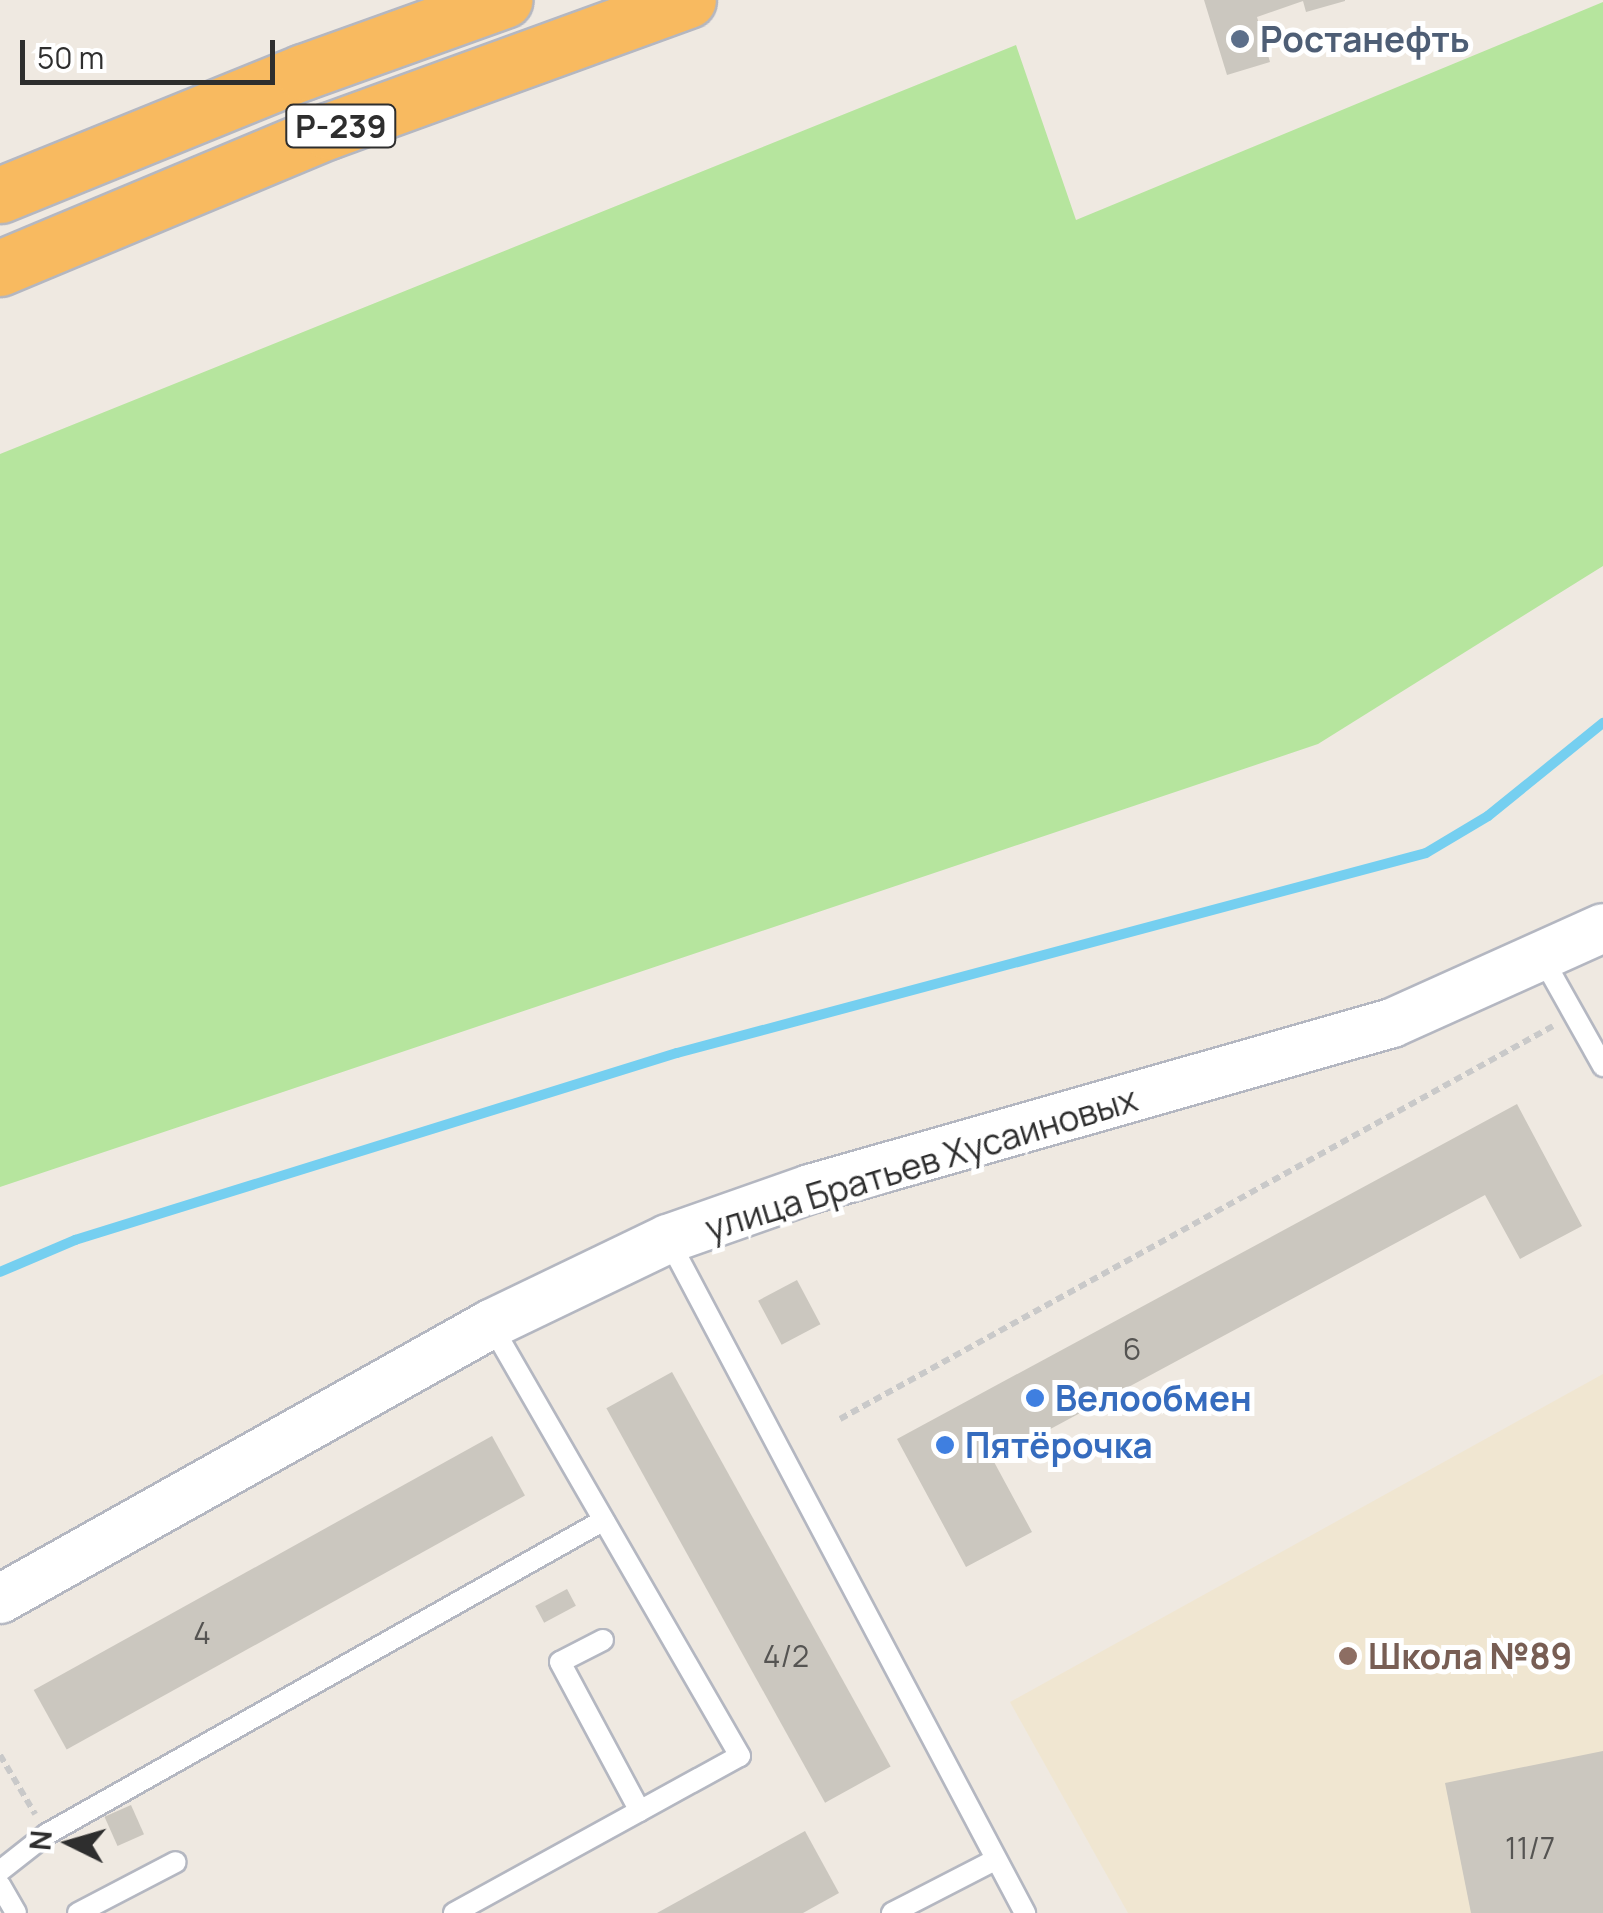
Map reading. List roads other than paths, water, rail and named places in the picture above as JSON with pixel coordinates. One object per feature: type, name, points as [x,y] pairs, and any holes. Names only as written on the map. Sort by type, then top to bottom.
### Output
[{"type":"highway","name":"Р-239","points":[[0,195],[303,72],[504,0]]},
{"type":"highway","name":"Р-239","points":[[0,268],[328,131],[688,0]]},
{"type":"street","name":"улица Братьев Хусаиновых","points":[[0,1599],[492,1324],[668,1239],[810,1188],[1392,1024],[1603,928]]},
{"type":"lane","points":[[1542,959],[1603,1066]]},
{"type":"lane","points":[[668,1239],[1025,1913]]},
{"type":"lane","points":[[454,1913],[740,1756],[492,1324]]},
{"type":"lane","points":[[0,1871],[47,1834],[604,1520]]},
{"type":"lane","points":[[603,1640],[560,1662],[640,1811]]},
{"type":"lane","points":[[892,1913],[996,1860]]},
{"type":"lane","points":[[78,1913],[176,1862]]},
{"type":"lane","points":[[0,1885],[16,1913]]},
{"type":"waterway","points":[[0,1272],[75,1240],[677,1053],[1426,853],[1488,816],[1603,723]]},
{"type":"place","name":"Ростанефть","points":[[1240,39]]},
{"type":"place","name":"Велообмен","points":[[1035,1398]]},
{"type":"place","name":"Пятёрочка","points":[[945,1445]]},
{"type":"place","name":"Школа №89","points":[[1348,1656]]}]
